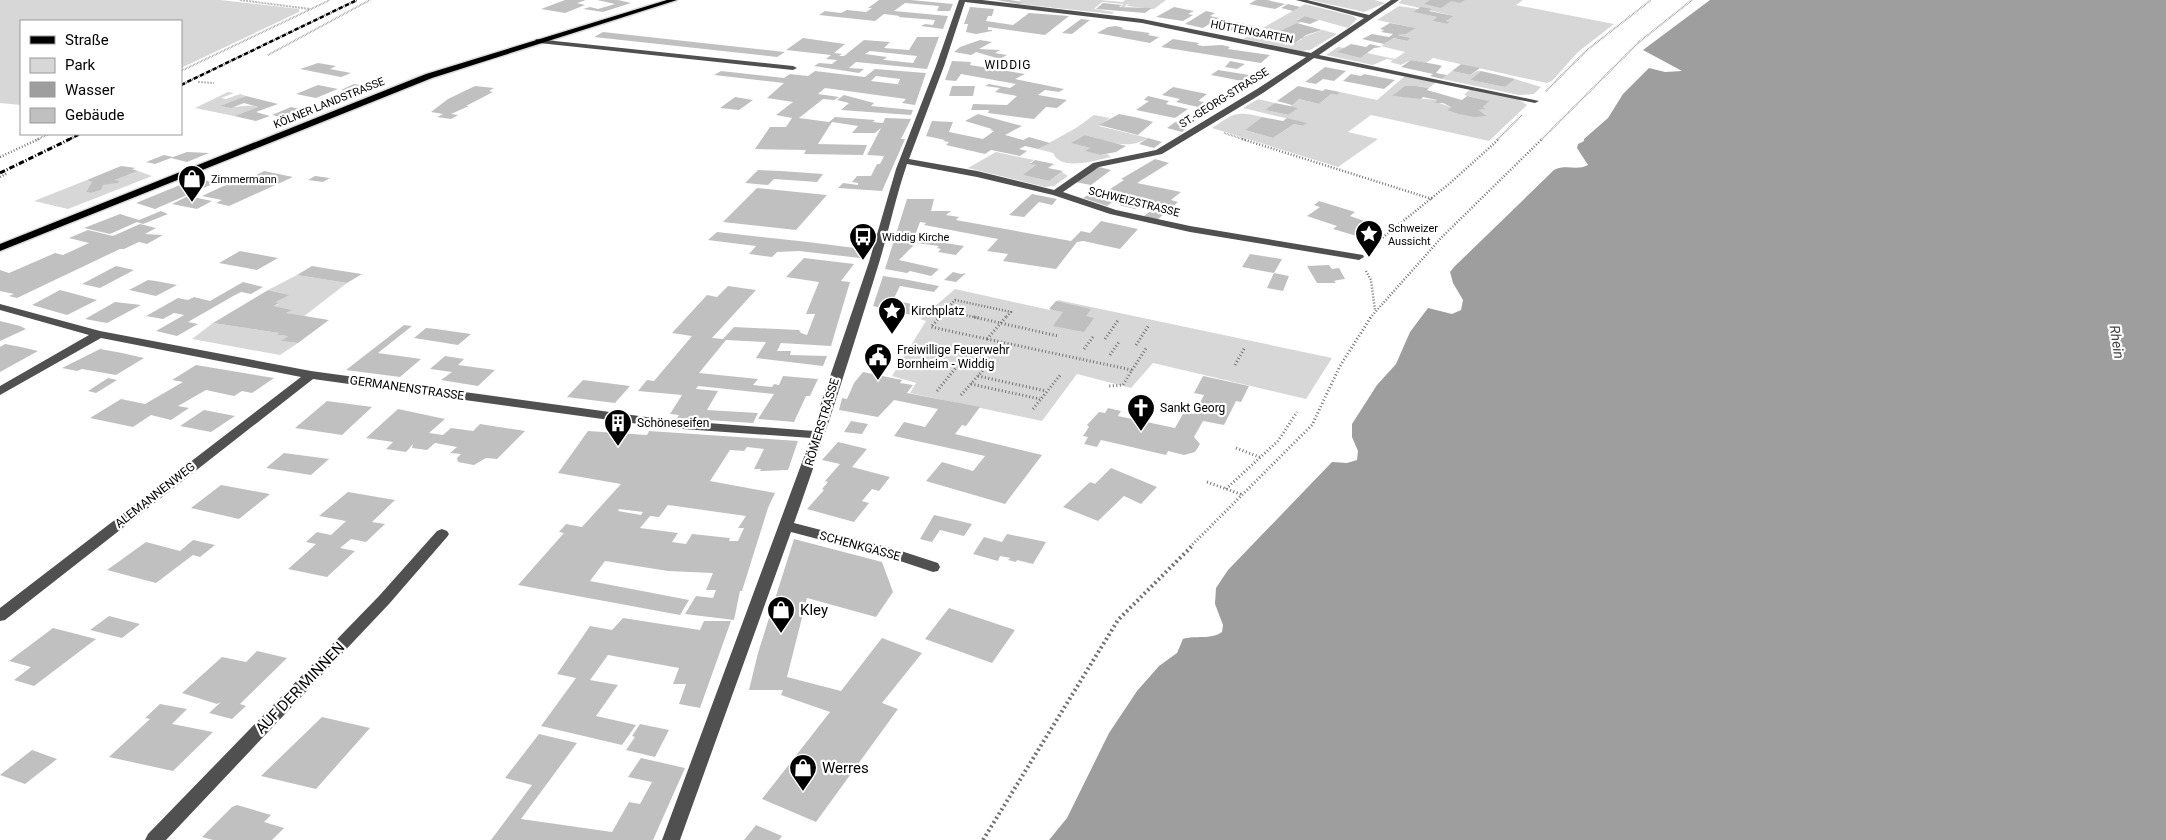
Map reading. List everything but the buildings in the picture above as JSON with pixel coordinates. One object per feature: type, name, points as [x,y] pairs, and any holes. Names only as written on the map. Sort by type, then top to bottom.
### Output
[{"type":"main road","name":"KÖLNER LANDSTRASSE","points":[[0,248],[403,86],[539,40],[674,0]]},
{"type":"street","name":"HÜTTENGARTEN","points":[[962,0],[1078,12],[1142,21],[1535,101]]},
{"type":"street","name":"RÖMERSTRASSE","points":[[671,840],[819,435],[827,403],[871,271],[901,169],[906,161],[962,0]]},
{"type":"street","points":[[1299,0],[1369,17]]},
{"type":"street","name":"ST.-GEORG-STRASSE","points":[[1056,193],[1096,165],[1159,152],[1260,90],[1396,0]]},
{"type":"street","points":[[539,40],[793,68]]},
{"type":"street","name":"SCHWEIZSTRASSE","points":[[906,161],[977,174],[1056,193],[1113,212],[1190,229],[1359,256]]},
{"type":"street","name":"GERMANENSTRASSE","points":[[0,307],[99,334],[311,375],[668,424],[819,435]]},
{"type":"street","points":[[0,391],[99,334]]},
{"type":"street","name":"ALEMANNENWEG","points":[[0,616],[311,375]]},
{"type":"street","name":"SCHENKGASSE","points":[[787,526],[898,555],[933,567]]},
{"type":"street","name":"AUF DER MINNEN","points":[[154,840],[384,600],[442,534]]},
{"type":"path","points":[[240,0],[310,9]]},
{"type":"path","points":[[182,71],[330,0]]},
{"type":"path","points":[[268,55],[370,0]]},
{"type":"path","points":[[1374,310],[1371,280],[1359,256],[1432,199],[1500,139],[1535,101],[1587,50],[1651,0]]},
{"type":"path","points":[[983,840],[1118,620],[1312,425],[1340,366],[1374,310],[1442,238],[1610,72],[1636,43],[1666,18],[1692,0]]},
{"type":"path","points":[[198,82],[214,83]]},
{"type":"path","points":[[1202,126],[1432,199]]},
{"type":"path","points":[[0,157],[47,135]]},
{"type":"path","points":[[0,177],[8,173]]},
{"type":"path","points":[[987,339],[1011,312],[955,300],[930,327],[1132,370]]},
{"type":"path","points":[[946,311],[1058,336]]},
{"type":"path","points":[[1105,339],[1119,319]]},
{"type":"path","points":[[1136,345],[1149,325]]},
{"type":"path","points":[[1084,349],[1093,336]]},
{"type":"path","points":[[1110,355],[1119,342]]},
{"type":"path","points":[[1235,366],[1245,347]]},
{"type":"path","points":[[1109,386],[1123,386],[1147,348]]},
{"type":"path","points":[[937,391],[966,354]]},
{"type":"path","points":[[961,395],[993,359]]},
{"type":"path","points":[[1033,409],[1061,374]]},
{"type":"path","points":[[978,376],[1046,391]]},
{"type":"path","points":[[971,384],[1040,399]]},
{"type":"path","points":[[1226,489],[1262,458],[1278,441],[1297,412]]},
{"type":"path","points":[[1236,448],[1262,458]]},
{"type":"path","points":[[1207,482],[1243,495]]},
{"type":"green space","points":[[0,0],[220,0],[299,9],[299,12],[182,68],[182,20],[20,20],[20,105],[0,103]]},
{"type":"green space","points":[[1019,0],[1100,0],[1123,2],[1125,0],[1166,0],[1154,9],[1127,6],[1129,3],[1121,7],[1123,4],[1102,2],[1094,9],[1114,12],[1112,14],[1019,4],[1022,2]]},
{"type":"green space","points":[[1310,0],[1374,0],[1386,3],[1364,12]]},
{"type":"green space","points":[[1402,0],[1523,0],[1516,5],[1614,24],[1578,52],[1552,81],[1547,83],[1433,58],[1426,63],[1411,60],[1401,65],[1390,62],[1393,60],[1387,59],[1373,65],[1326,55],[1338,47],[1345,48],[1338,52],[1360,58],[1367,53],[1395,59],[1405,52],[1381,46],[1394,38],[1407,41],[1411,38],[1398,35],[1406,34],[1415,28],[1377,20],[1399,6],[1418,9],[1414,12],[1437,17],[1432,21],[1447,24],[1449,22],[1446,21],[1454,16],[1398,3]]},
{"type":"green space","points":[[1305,4],[1353,16],[1357,19],[1348,28],[1305,16],[1297,20],[1301,22],[1270,36],[1295,43],[1302,39],[1300,38],[1323,30],[1337,34],[1310,50],[1301,51],[1243,39]]},
{"type":"green space","points":[[1452,71],[1470,75],[1481,71],[1470,80],[1505,87],[1515,79],[1541,87],[1534,94],[1519,95],[1442,79]]},
{"type":"green space","points":[[1405,76],[1436,82],[1429,88],[1414,86],[1405,88],[1393,96],[1437,100],[1436,102],[1451,107],[1448,110],[1462,114],[1486,115],[1479,110],[1485,109],[1483,107],[1488,101],[1464,95],[1470,89],[1518,99],[1527,105],[1489,141],[1371,115],[1348,132],[1378,139],[1338,167],[1212,128],[1231,116],[1240,114],[1253,115],[1262,117],[1245,130],[1273,138],[1294,124],[1303,126],[1306,123],[1243,108],[1258,99],[1275,103],[1266,110],[1288,115],[1297,108],[1290,106],[1299,99],[1319,104],[1331,94],[1337,95],[1340,92],[1377,100]]},
{"type":"green space","points":[[228,92],[234,93],[221,98],[226,99],[240,94],[246,96],[221,106],[258,107],[234,116],[195,108]]},
{"type":"green space","points":[[1094,115],[1110,118],[1099,126],[1148,138],[1133,144],[1117,144],[1085,135],[1072,143],[1090,148],[1086,151],[1100,155],[1107,154],[1111,157],[1079,163],[1063,162],[1057,159],[1053,153],[1038,149],[1076,128]]},
{"type":"green space","points":[[996,152],[1034,160],[1030,163],[1036,165],[1024,175],[1049,181],[1062,172],[1068,176],[1054,186],[1045,187],[968,168]]},
{"type":"green space","points":[[138,171],[152,176],[68,209],[34,201],[87,180],[92,182],[86,192],[91,193],[100,190],[103,185],[119,181],[115,180]]},
{"type":"green space","points":[[297,275],[347,283],[303,317],[286,313],[291,310],[274,306],[279,304],[276,302],[288,295],[268,290]]},
{"type":"green space","points":[[955,289],[1050,310],[1058,300],[1332,358],[1306,399],[1153,363],[1131,388],[1077,374],[1042,421],[910,393],[916,383],[892,376],[926,321],[920,319]]},
{"type":"green space","points":[[213,323],[279,333],[278,335],[288,336],[282,341],[298,343],[280,355],[192,339]]},
{"type":"water","name":"Rhein","points":[[1710,0],[2166,0],[2166,840],[1049,840],[1067,818],[1109,733],[1137,691],[1159,666],[1177,653],[1183,639],[1208,637],[1222,632],[1223,625],[1215,604],[1216,588],[1228,570],[1332,462],[1347,463],[1357,460],[1358,451],[1352,437],[1352,424],[1377,385],[1396,364],[1410,332],[1428,308],[1452,314],[1461,310],[1463,300],[1453,283],[1450,272],[1554,170],[1588,165],[1577,148],[1578,144],[1584,141],[1608,118],[1623,94],[1649,68],[1665,72],[1682,71],[1643,50]]},
{"type":"railway","points":[[182,85],[357,0]]},
{"type":"railway","points":[[70,139],[78,135]]},
{"type":"railway","points":[[0,173],[70,139]]},
{"type":"place","name":"Zimmermann","points":[[192,203]]},
{"type":"place","name":"Schweizer Aussicht","points":[[1369,258]]},
{"type":"place","name":"Widdig Kirche","points":[[863,261]]},
{"type":"place","name":"Kirchplatz","points":[[892,335]]},
{"type":"place","name":"Freiwillige Feuerwehr Bornheim - Widdig","points":[[878,381]]},
{"type":"place","name":"Sankt Georg","points":[[1141,432]]},
{"type":"place","name":"Schöneseifen","points":[[618,447]]},
{"type":"place","name":"Kley","points":[[781,634]]},
{"type":"place","name":"Werres","points":[[803,792]]},
{"type":"district","name":"WIDDIG","points":[[1008,65]]}]
